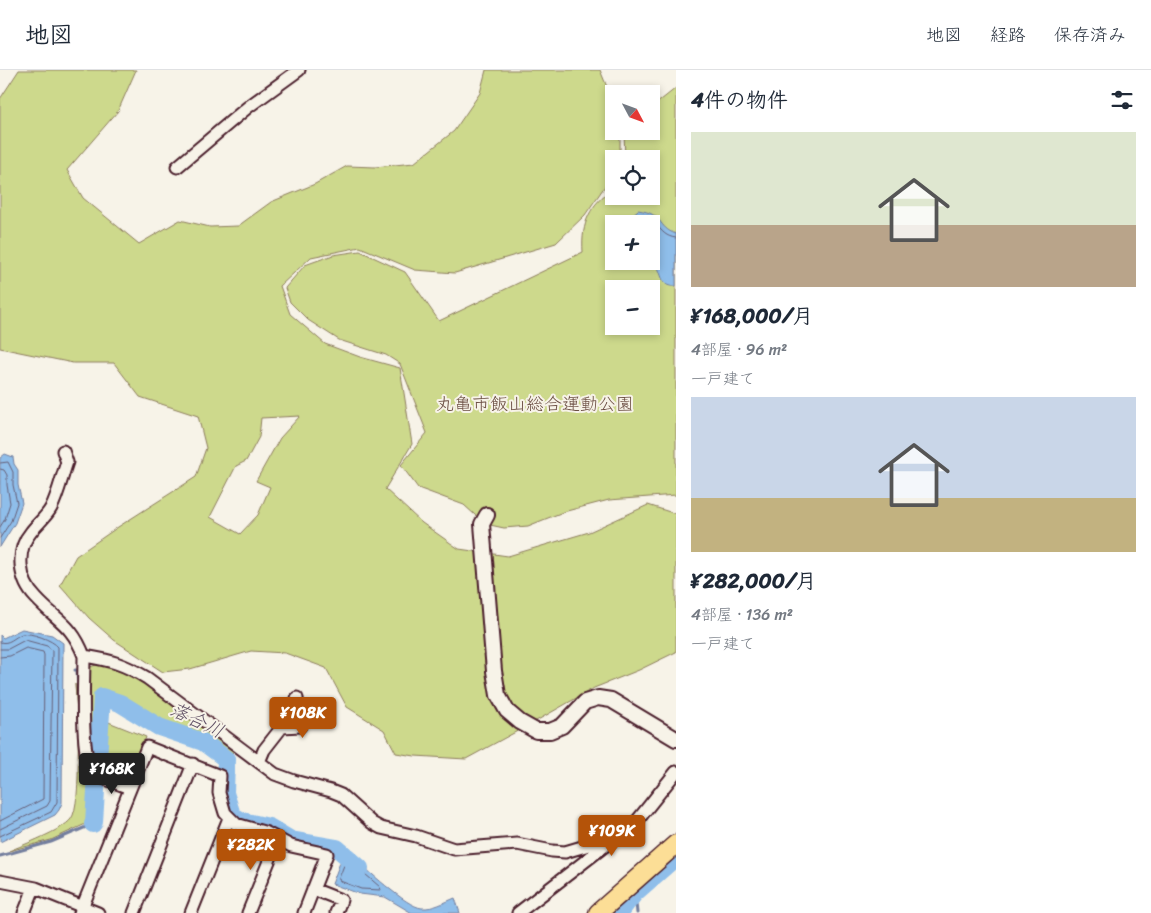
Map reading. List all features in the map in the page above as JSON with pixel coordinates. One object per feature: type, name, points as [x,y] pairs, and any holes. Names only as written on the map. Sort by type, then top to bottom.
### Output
[{"type":"main road","points":[[598,913],[676,844]]},
{"type":"street","points":[[177,167],[248,106],[299,70]]},
{"type":"street","points":[[63,451],[68,462],[51,509],[29,533],[24,543],[21,565],[23,576],[31,593],[69,628],[79,642],[84,656],[87,765],[97,776],[130,788]]},
{"type":"street","points":[[487,515],[482,524],[494,671],[498,696],[507,711],[520,722],[536,731],[550,731],[562,726],[585,702],[598,698],[611,700],[676,739]]},
{"type":"street","points":[[84,656],[117,662],[147,678],[275,774],[341,795],[372,823],[381,828],[416,836],[454,849],[517,844],[564,852],[616,837]]},
{"type":"street","points":[[259,762],[264,750],[282,727],[300,726],[296,698]]},
{"type":"street","points":[[81,910],[146,747],[220,776],[219,793],[225,813],[236,824],[267,833],[291,846],[327,854],[304,913]]},
{"type":"street","points":[[134,913],[193,764]]},
{"type":"street","points":[[518,913],[637,821],[676,772]]},
{"type":"street","points":[[191,913],[229,818]]},
{"type":"street","points":[[248,913],[278,839]]},
{"type":"street","points":[[0,881],[34,888],[81,910],[98,913]]},
{"type":"street","points":[[24,913],[34,888]]},
{"type":"street","points":[[313,889],[341,900],[336,913]]},
{"type":"green space","points":[[19,70],[136,70],[118,111],[67,170],[83,198],[139,244],[180,220],[210,227],[238,226],[271,202],[315,184],[347,166],[375,167],[414,163],[454,131],[480,93],[486,70],[600,70],[606,85],[605,140],[620,140],[620,150],[605,150],[605,186],[585,215],[556,243],[455,273],[415,270],[360,247],[311,257],[280,286],[290,314],[325,344],[360,357],[400,368],[412,444],[385,489],[422,523],[459,549],[508,556],[589,532],[648,505],[676,514],[676,652],[639,670],[594,688],[466,759],[396,753],[384,730],[347,707],[326,668],[285,653],[251,651],[190,669],[163,672],[114,640],[89,618],[60,585],[76,556],[196,477],[206,448],[198,416],[140,397],[114,363],[73,363],[0,348],[0,99]],"holes":[[[300,416],[280,438],[256,481],[270,487],[258,515],[240,534],[210,517],[236,466],[246,461],[259,437],[261,418]]]},
{"type":"green space","name":"丸亀市飯山総合運動公園","points":[[676,88],[676,495],[609,500],[563,512],[528,526],[504,528],[490,525],[464,505],[418,488],[401,465],[427,433],[400,364],[386,355],[339,340],[308,320],[290,302],[285,288],[305,265],[333,255],[360,251],[405,272],[439,321],[583,252],[584,232],[589,215],[605,195],[605,205],[660,205],[660,150],[625,150],[624,140],[660,140],[660,101]]},
{"type":"green space","points":[[105,662],[145,680],[234,751],[227,758],[205,741],[158,723],[119,701],[100,694],[94,765],[91,753],[90,667]]},
{"type":"green space","points":[[101,719],[146,737],[129,781],[124,782],[99,772]]},
{"type":"green space","points":[[78,733],[81,774],[93,781],[92,821],[51,840],[9,851],[52,832],[67,823],[75,810]]},
{"type":"water","points":[[638,210],[654,215],[632,215]]},
{"type":"water","points":[[660,222],[665,228],[676,234],[676,286],[668,285],[663,280],[659,270]]},
{"type":"water","points":[[5,454],[13,457],[14,464],[18,470],[18,485],[22,503],[15,523],[0,547],[0,458]]},
{"type":"water","points":[[22,629],[52,635],[63,643],[62,803],[55,815],[0,842],[0,635],[3,638]]},
{"type":"water","points":[[344,852],[396,894],[415,906],[422,908],[430,907],[455,898],[460,913],[412,913],[385,897],[360,894],[332,884]]},
{"type":"waterway","name":"落合川","points":[[75,670],[77,670],[78,693]]},
{"type":"waterway","name":"落合川","points":[[93,824],[102,697],[120,703],[159,727],[203,742],[226,759],[225,793],[232,815],[242,821],[269,827],[291,840],[337,848],[360,868]]},
{"type":"waterway","name":"落合川","points":[[82,761],[83,773],[89,776]]},
{"type":"waterway","points":[[0,856],[51,842],[93,824]]},
{"type":"waterway","name":"落合川","points":[[619,913],[635,893],[676,857]]},
{"type":"waterway","points":[[635,893],[637,913]]}]
